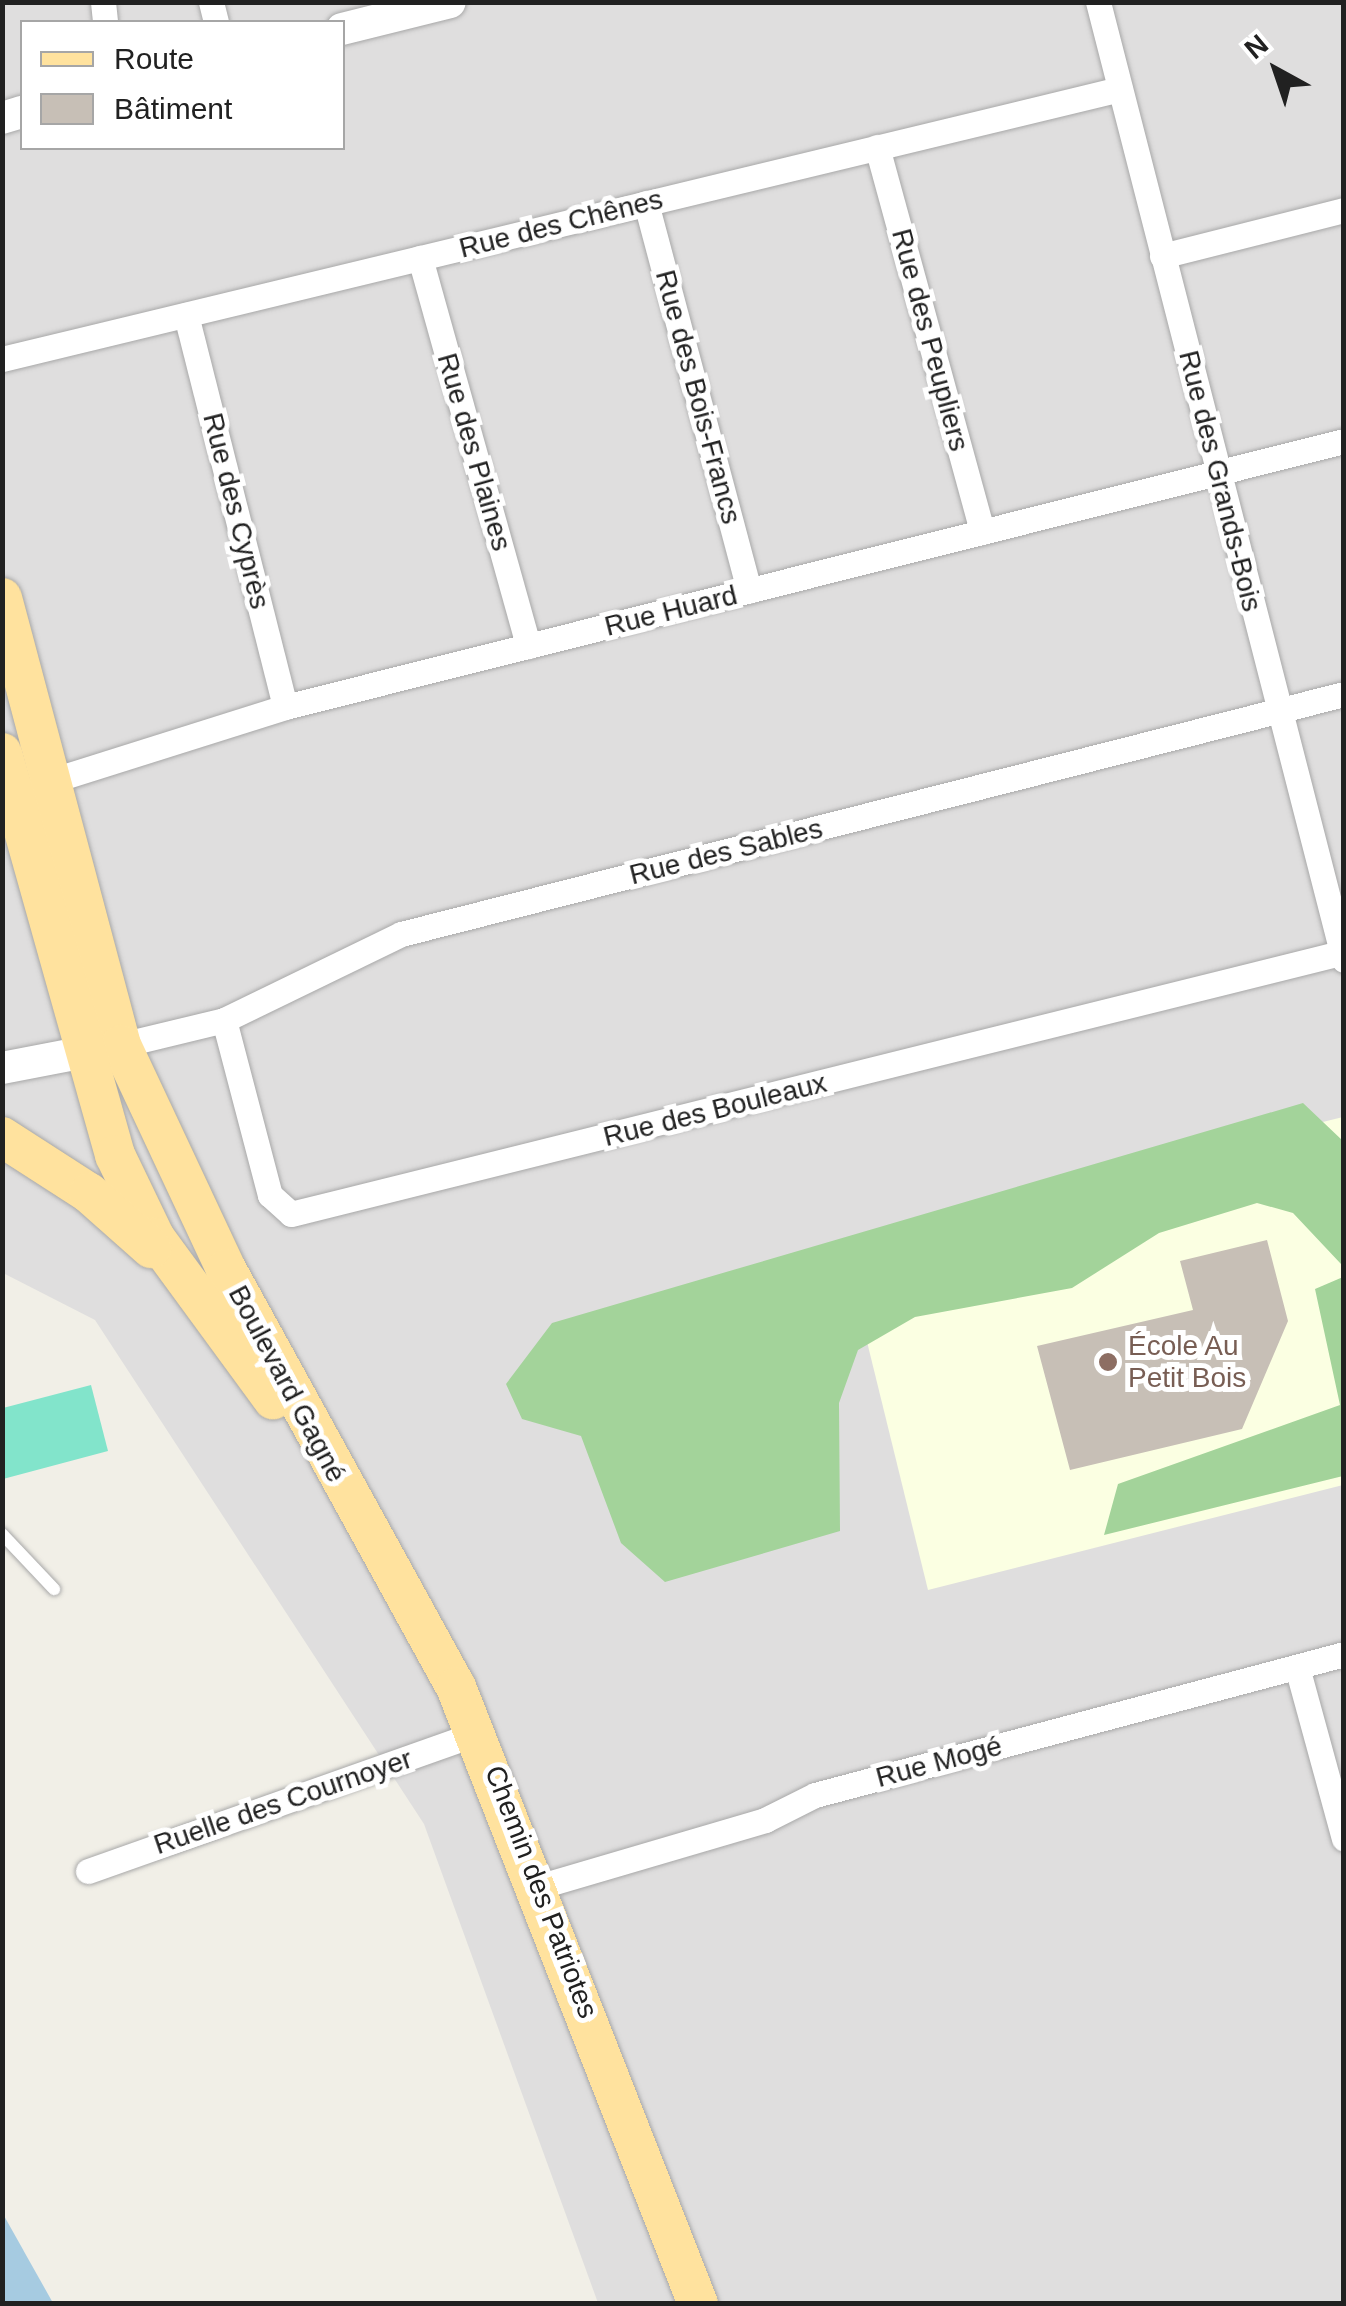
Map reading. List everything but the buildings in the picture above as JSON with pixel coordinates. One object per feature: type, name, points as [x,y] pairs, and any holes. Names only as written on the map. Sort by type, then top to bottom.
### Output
[{"type":"main road","name":"Boulevard Gagné","points":[[2,598],[22,790],[82,1054],[115,1154],[179,1274],[348,1497]]},
{"type":"main road","name":"Boulevard Gagné","points":[[2,754],[22,790],[160,1138],[348,1497]]},
{"type":"main road","points":[[2,1138],[89,1193],[179,1274]]},
{"type":"main road","name":"Chemin des Patriotes","points":[[348,1497],[477,1733],[541,1886],[698,2304]]},
{"type":"street","points":[[345,28],[450,2]]},
{"type":"street","name":"Rue des Grands-Bois","points":[[1098,2],[1343,955]]},
{"type":"street","name":"Rue des Chênes","points":[[2,359],[1120,89]]},
{"type":"street","name":"Rue des Peupliers","points":[[877,147],[982,532]]},
{"type":"street","name":"Rue des Bois-Francs","points":[[646,203],[750,591]]},
{"type":"street","points":[[1162,256],[1344,210]]},
{"type":"street","name":"Rue des Plaines","points":[[420,258],[528,646]]},
{"type":"street","name":"Rue des Cyprès","points":[[186,314],[285,707]]},
{"type":"street","name":"Rue Huard","points":[[22,790],[285,707],[1344,442]]},
{"type":"street","name":"Rue des Sables","points":[[121,1045],[224,1020],[401,934],[1344,694]]},
{"type":"street","name":"Rue des Bouleaux","points":[[224,1020],[270,1196],[291,1214],[1343,955]]},
{"type":"street","points":[[2,1068],[121,1045]]},
{"type":"street","name":"Rue Mogé","points":[[541,1886],[766,1820],[815,1795],[1344,1654]]},
{"type":"street","points":[[1297,1667],[1344,1839]]},
{"type":"street","name":"Ruelle des Cournoyer","points":[[88,1870],[477,1733]]},
{"type":"lane","points":[[2,1534],[54,1589]]},
{"type":"shaded area","points":[[2,3],[1343,3],[1343,2303],[598,2303],[424,1824],[95,1320],[3,1273]]},
{"type":"shaded area","name":"École Au Petit Bois","points":[[1343,1117],[1343,1485],[928,1590],[842,1240]]},
{"type":"green space","points":[[1303,1103],[1343,1141],[1341,1264],[1293,1213],[1257,1203],[1159,1233],[1072,1288],[915,1317],[858,1350],[839,1403],[840,1531],[665,1582],[621,1543],[581,1436],[522,1419],[506,1384],[552,1323]]},
{"type":"green space","points":[[1343,1277],[1343,1476],[1104,1535],[1118,1484],[1340,1405],[1315,1289]]},
{"type":"green space","points":[[91,1385],[108,1451],[3,1479],[3,1408]]},
{"type":"water","points":[[3,2214],[53,2303],[3,2303]]},
{"type":"place","name":"École Au Petit Bois","points":[[1108,1362]]}]
